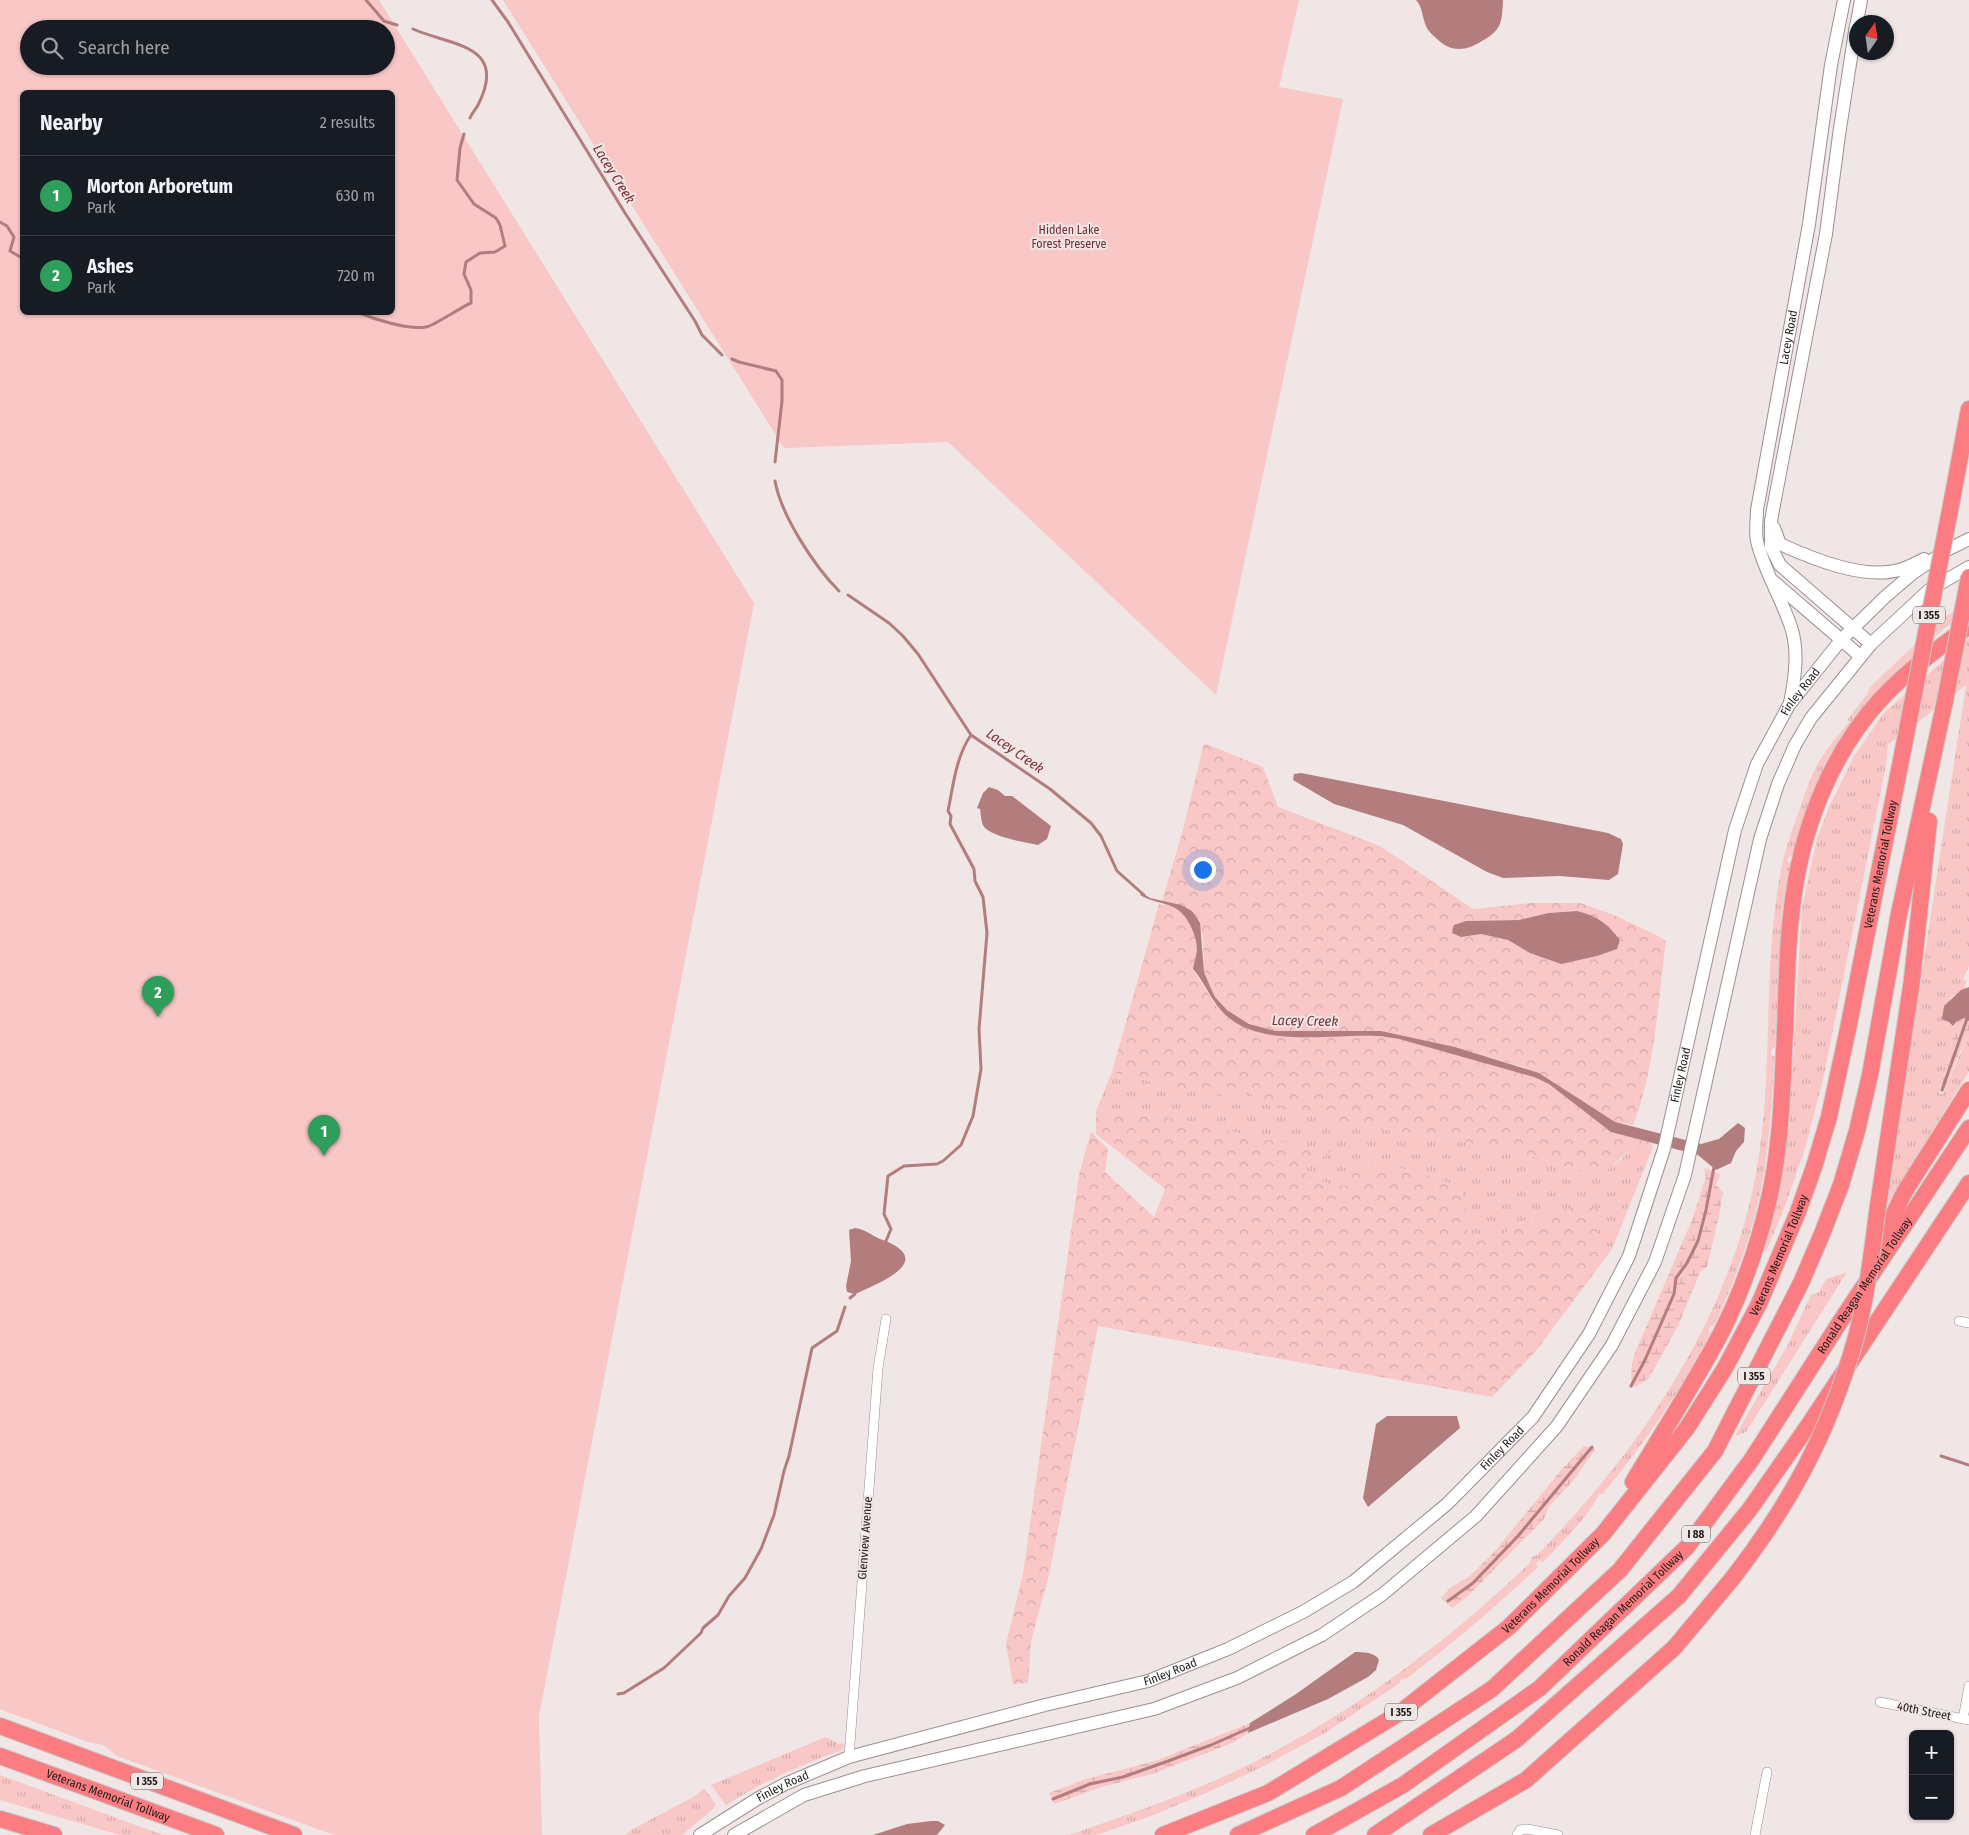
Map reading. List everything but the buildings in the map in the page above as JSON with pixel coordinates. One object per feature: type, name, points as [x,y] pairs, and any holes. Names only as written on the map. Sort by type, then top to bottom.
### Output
[{"type":"highway","name":"Veterans Memorial Tollway","points":[[1163,1835],[1268,1793],[1398,1714],[1509,1627],[1603,1534],[1686,1428],[1725,1368],[1759,1304],[1798,1212],[1829,1117],[1969,409]]},
{"type":"highway","name":"I 355","points":[[1238,1835],[1341,1788],[1492,1689],[1620,1570],[1715,1451],[1801,1283],[1841,1185],[1870,1076],[1899,914],[1938,738],[1969,576]]},
{"type":"highway","points":[[1603,1534],[1721,1332],[1741,1287],[1768,1203],[1776,1162],[1782,1112],[1794,893],[1806,836],[1817,804],[1846,747],[1862,722],[1881,700],[1932,653],[1969,626]]},
{"type":"highway","points":[[1432,1835],[1526,1780],[1674,1648],[1732,1579],[1768,1532],[1794,1490],[1815,1450],[1836,1398],[1855,1340],[1862,1309],[1912,980],[1938,738]]},
{"type":"highway","points":[[1838,1325],[1905,1191],[1969,1090]]},
{"type":"highway","name":"Ronald Reagan Memorial Tollway","points":[[1314,1835],[1403,1785],[1540,1688],[1680,1553],[1752,1459],[1838,1325],[1969,1128]]},
{"type":"highway","name":"Ronald Reagan Memorial Tollway","points":[[1374,1835],[1517,1738],[1679,1596],[1750,1509],[1810,1423],[1969,1183]]},
{"type":"highway","name":"I 355","points":[[0,1726],[294,1835]]},
{"type":"highway","name":"Veterans Memorial Tollway","points":[[0,1756],[216,1835]]},
{"type":"highway","points":[[0,1819],[54,1835]]},
{"type":"main road","name":"Lacey Road","points":[[1844,0],[1831,65],[1809,224],[1757,510],[1757,539],[1771,579],[1860,656]]},
{"type":"main road","name":"Lacey Road","points":[[1858,15],[1861,0]]},
{"type":"main road","name":"Lacey Road","points":[[1851,60],[1826,234],[1772,521],[1771,547],[1780,564],[1853,628]]},
{"type":"main road","points":[[1772,521],[1780,544],[1799,552],[1856,569],[1873,572],[1898,570],[1947,550]]},
{"type":"main road","name":"Finley Road","points":[[700,1835],[757,1799],[785,1784],[849,1757],[1045,1705],[1148,1681],[1228,1649],[1294,1616],[1353,1582],[1447,1504],[1533,1418],[1589,1334],[1630,1256],[1657,1172],[1673,1112],[1734,830],[1757,764],[1789,705],[1841,640],[1885,597],[1913,573],[1947,550],[1969,539]]},
{"type":"main road","name":"Finley Road","points":[[734,1835],[804,1795],[865,1776],[1154,1709],[1237,1678],[1322,1634],[1382,1594],[1476,1516],[1557,1426],[1612,1345],[1655,1262],[1685,1175],[1760,839],[1778,784],[1795,745],[1811,718],[1871,644],[1929,590],[1969,567]]},
{"type":"main road","points":[[1771,579],[1791,627],[1794,641],[1795,681],[1789,705]]},
{"type":"main road","points":[[1853,628],[1871,644]]},
{"type":"street","name":"Glenview Avenue","points":[[849,1757],[878,1368],[886,1319]]},
{"type":"street","points":[[1959,1321],[1969,1323]]},
{"type":"street","points":[[1966,1719],[1969,1686]]},
{"type":"street","name":"40th Street","points":[[1880,1702],[1966,1719]]},
{"type":"street","points":[[1755,1835],[1767,1772]]},
{"type":"street","points":[[1519,1832],[1527,1829],[1558,1835]]},
{"type":"green space","points":[[0,0],[379,0],[391,20],[20,20],[20,75],[395,75],[395,26],[754,603],[539,1716],[542,1835],[334,1835],[117,1756],[103,1745],[88,1742],[0,1709]]},
{"type":"green space","name":"Hidden Lake Forest Preserve","points":[[503,0],[1299,0],[1279,87],[1343,99],[1216,695],[948,442],[784,448]]},
{"type":"green space","points":[[1969,603],[1969,614],[1946,627],[1888,681],[1807,811],[1793,855],[1788,857],[1787,861],[1791,863],[1782,911],[1775,1047],[1772,1049],[1771,1055],[1775,1057],[1770,1118],[1763,1178],[1755,1216],[1737,1272],[1714,1326],[1711,1326],[1709,1329],[1710,1333],[1675,1394],[1635,1453],[1603,1494],[1599,1494],[1574,1530],[1543,1562],[1540,1560],[1536,1564],[1538,1567],[1473,1625],[1406,1679],[1404,1678],[1400,1683],[1325,1733],[1258,1769],[1151,1816],[1097,1835],[1069,1835],[1138,1811],[1228,1775],[1288,1744],[1362,1699],[1431,1649],[1529,1564],[1532,1557],[1537,1555],[1612,1471],[1676,1378],[1703,1328],[1726,1276],[1744,1223],[1757,1168],[1762,1131],[1775,907],[1785,854],[1815,769],[1832,743],[1850,721],[1847,720],[1868,693],[1869,688],[1943,618]]},
{"type":"green space","points":[[1969,638],[1969,966],[1963,979],[1966,982],[1965,988],[1950,998],[1949,1022],[1953,1026],[1951,1050],[1939,1093],[1942,1094],[1969,1035],[1969,1071],[1886,1207],[1966,685],[1888,745],[1886,765],[1822,1084],[1805,1148],[1787,1201],[1766,1252],[1763,1250],[1779,1191],[1789,1122],[1802,907],[1817,839],[1829,807],[1854,756],[1884,713]]},
{"type":"green space","points":[[1204,743],[1263,767],[1278,807],[1380,846],[1473,909],[1531,903],[1580,903],[1614,915],[1666,941],[1651,1059],[1633,1125],[1615,1122],[1549,1079],[1523,1067],[1455,1047],[1381,1031],[1276,1031],[1249,1024],[1227,1010],[1215,997],[1204,972],[1203,936],[1192,911],[1162,901],[1183,830]],"holes":[[[1576,911],[1596,918],[1611,929],[1620,940],[1617,949],[1597,956],[1561,963],[1530,953],[1508,940],[1481,934],[1466,921],[1519,920],[1549,913]]]},
{"type":"green space","points":[[1159,904],[1175,908],[1188,920],[1197,943],[1193,969],[1221,1011],[1230,1019],[1251,1030],[1279,1036],[1378,1036],[1399,1039],[1512,1070],[1549,1084],[1611,1132],[1651,1143],[1653,1147],[1636,1145],[1603,1173],[1592,1174],[1538,1158],[1491,1147],[1369,1127],[1274,1108],[1241,1088],[1234,1098],[1160,1084],[1112,1072]]},
{"type":"green space","points":[[1964,1018],[1969,1021],[1969,1035],[1957,1058],[1945,1089],[1941,1087],[1951,1050],[1953,1026]]},
{"type":"green space","points":[[1112,1072],[1160,1084],[1241,1088],[1274,1108],[1369,1127],[1491,1147],[1538,1158],[1592,1174],[1617,1163],[1636,1145],[1653,1147],[1612,1249],[1600,1244],[1595,1227],[1601,1209],[1573,1206],[1539,1222],[1524,1221],[1503,1234],[1480,1235],[1468,1231],[1464,1224],[1466,1206],[1351,1185],[1337,1186],[1310,1179],[1298,1168],[1315,1162],[1333,1149],[1296,1146],[1183,1120],[1123,1110],[1096,1111]]},
{"type":"green space","points":[[1123,1110],[1183,1120],[1296,1146],[1334,1149],[1315,1162],[1299,1168],[1310,1177],[1329,1184],[1351,1185],[1350,1173],[1364,1166],[1375,1165],[1400,1168],[1439,1179],[1461,1188],[1466,1206],[1464,1224],[1468,1231],[1480,1235],[1503,1234],[1524,1221],[1539,1222],[1573,1206],[1601,1208],[1595,1227],[1600,1244],[1612,1249],[1536,1351],[1492,1397],[1098,1326],[1049,1575],[1031,1641],[1028,1683],[1013,1684],[1006,1644],[1023,1574],[1079,1175],[1091,1132],[1108,1149],[1105,1172],[1154,1217],[1165,1189],[1096,1134],[1096,1111]]},
{"type":"green space","points":[[1704,1168],[1721,1174],[1716,1185],[1723,1192],[1707,1267],[1700,1272],[1678,1326],[1649,1378],[1635,1387],[1631,1386],[1632,1363],[1635,1353],[1692,1220],[1706,1177]]},
{"type":"green space","points":[[1847,1272],[1746,1432],[1735,1436],[1788,1344],[1811,1295],[1819,1292],[1826,1279]]},
{"type":"green space","points":[[1584,1446],[1592,1447],[1595,1450],[1573,1481],[1549,1506],[1544,1519],[1468,1596],[1452,1608],[1441,1598],[1450,1588],[1470,1576],[1495,1551],[1562,1469]]},
{"type":"green space","points":[[1250,1723],[1248,1733],[1232,1743],[1155,1773],[1105,1786],[1054,1804],[1049,1793],[1086,1779],[1155,1761]]},
{"type":"green space","points":[[826,1737],[839,1744],[845,1743],[843,1750],[783,1774],[726,1805],[711,1785]]},
{"type":"green space","points":[[0,1775],[163,1835],[120,1835],[0,1800]]},
{"type":"green space","points":[[704,1788],[716,1805],[682,1835],[625,1835],[695,1796]]},
{"type":"shaded area","points":[[1416,0],[1503,0],[1500,25],[1489,37],[1470,47],[1459,49],[1448,47],[1429,31]]},
{"type":"shaded area","points":[[1301,773],[1608,833],[1621,839],[1623,844],[1618,874],[1609,880],[1560,876],[1503,878],[1487,872],[1403,825],[1334,804],[1293,780],[1294,774]]},
{"type":"shaded area","points":[[989,787],[998,790],[1005,796],[1012,796],[1051,826],[1047,839],[1038,845],[1003,837],[985,828],[980,809],[977,808],[983,793]]},
{"type":"shaded area","points":[[1142,893],[1150,898],[1181,905],[1192,911],[1200,923],[1204,972],[1215,997],[1227,1010],[1249,1024],[1276,1031],[1381,1031],[1455,1047],[1539,1073],[1615,1122],[1701,1144],[1719,1139],[1738,1123],[1745,1128],[1744,1142],[1736,1151],[1731,1163],[1716,1170],[1698,1155],[1611,1132],[1549,1084],[1534,1077],[1399,1039],[1376,1036],[1280,1036],[1261,1033],[1244,1027],[1223,1012],[1193,969],[1197,944],[1187,919],[1178,910],[1140,895]]},
{"type":"shaded area","points":[[1577,911],[1596,918],[1611,929],[1620,940],[1617,949],[1597,956],[1561,964],[1530,953],[1508,940],[1481,934],[1461,937],[1452,933],[1454,925],[1466,921],[1519,920],[1549,913]]},
{"type":"shaded area","points":[[1969,987],[1969,1021],[1964,1018],[1953,1026],[1942,1019],[1944,1006],[1961,990]]},
{"type":"shaded area","points":[[855,1228],[866,1231],[898,1248],[905,1256],[904,1264],[898,1271],[855,1294],[847,1292],[846,1286],[851,1261],[849,1230]]},
{"type":"shaded area","points":[[1387,1416],[1457,1416],[1460,1428],[1368,1507],[1363,1498],[1376,1424]]},
{"type":"shaded area","points":[[1355,1652],[1372,1654],[1379,1660],[1376,1670],[1368,1677],[1328,1699],[1248,1733],[1250,1723],[1296,1694]]},
{"type":"shaded area","points":[[938,1821],[945,1825],[937,1835],[873,1835],[907,1824]]},
{"type":"waterway","points":[[366,0],[383,20]]},
{"type":"waterway","name":"Lacey Creek","points":[[492,0],[508,22],[702,335],[722,355]]},
{"type":"waterway","points":[[413,29],[458,44],[471,50],[481,59],[486,70],[486,85],[478,105],[470,118]]},
{"type":"waterway","points":[[365,315],[381,321],[410,327],[418,328],[434,324],[471,303],[471,290],[464,274],[466,262],[480,253],[495,252],[505,246],[500,225],[496,218],[474,204],[457,180],[460,148],[464,134]]},
{"type":"waterway","points":[[0,222],[7,226],[14,237],[10,251],[20,257]]},
{"type":"waterway","name":"Lacey Creek","points":[[732,359],[776,371],[782,380],[782,401],[775,462]]},
{"type":"waterway","name":"Lacey Creek","points":[[775,481],[778,494],[791,524],[819,568],[839,591]]},
{"type":"waterway","name":"Lacey Creek","points":[[848,595],[889,623],[903,636],[918,654],[971,735],[1050,789],[1091,823],[1101,836],[1117,871],[1144,895]]},
{"type":"waterway","points":[[886,1241],[891,1229],[884,1214],[888,1176],[904,1166],[937,1164],[961,1145],[973,1116],[981,1069],[979,1029],[987,933],[983,897],[975,881],[974,869],[950,824],[951,816],[948,811],[958,762],[971,735]]},
{"type":"waterway","points":[[1942,1090],[1969,1013]]},
{"type":"waterway","points":[[1631,1386],[1645,1360],[1674,1294],[1676,1278],[1687,1263],[1698,1241],[1714,1167]]},
{"type":"waterway","points":[[850,1298],[855,1294]]},
{"type":"waterway","points":[[618,1694],[624,1693],[664,1668],[718,1615],[729,1596],[745,1578],[761,1549],[774,1515],[789,1456],[812,1348],[837,1331],[845,1307]]},
{"type":"waterway","points":[[1448,1601],[1473,1583],[1518,1536],[1592,1447]]},
{"type":"waterway","points":[[1941,1456],[1969,1465]]},
{"type":"waterway","points":[[1053,1799],[1090,1784],[1123,1777],[1171,1760],[1252,1727]]},
{"type":"place","name":"Ashes","points":[[158,1017]]},
{"type":"place","name":"Morton Arboretum","points":[[324,1156]]}]
